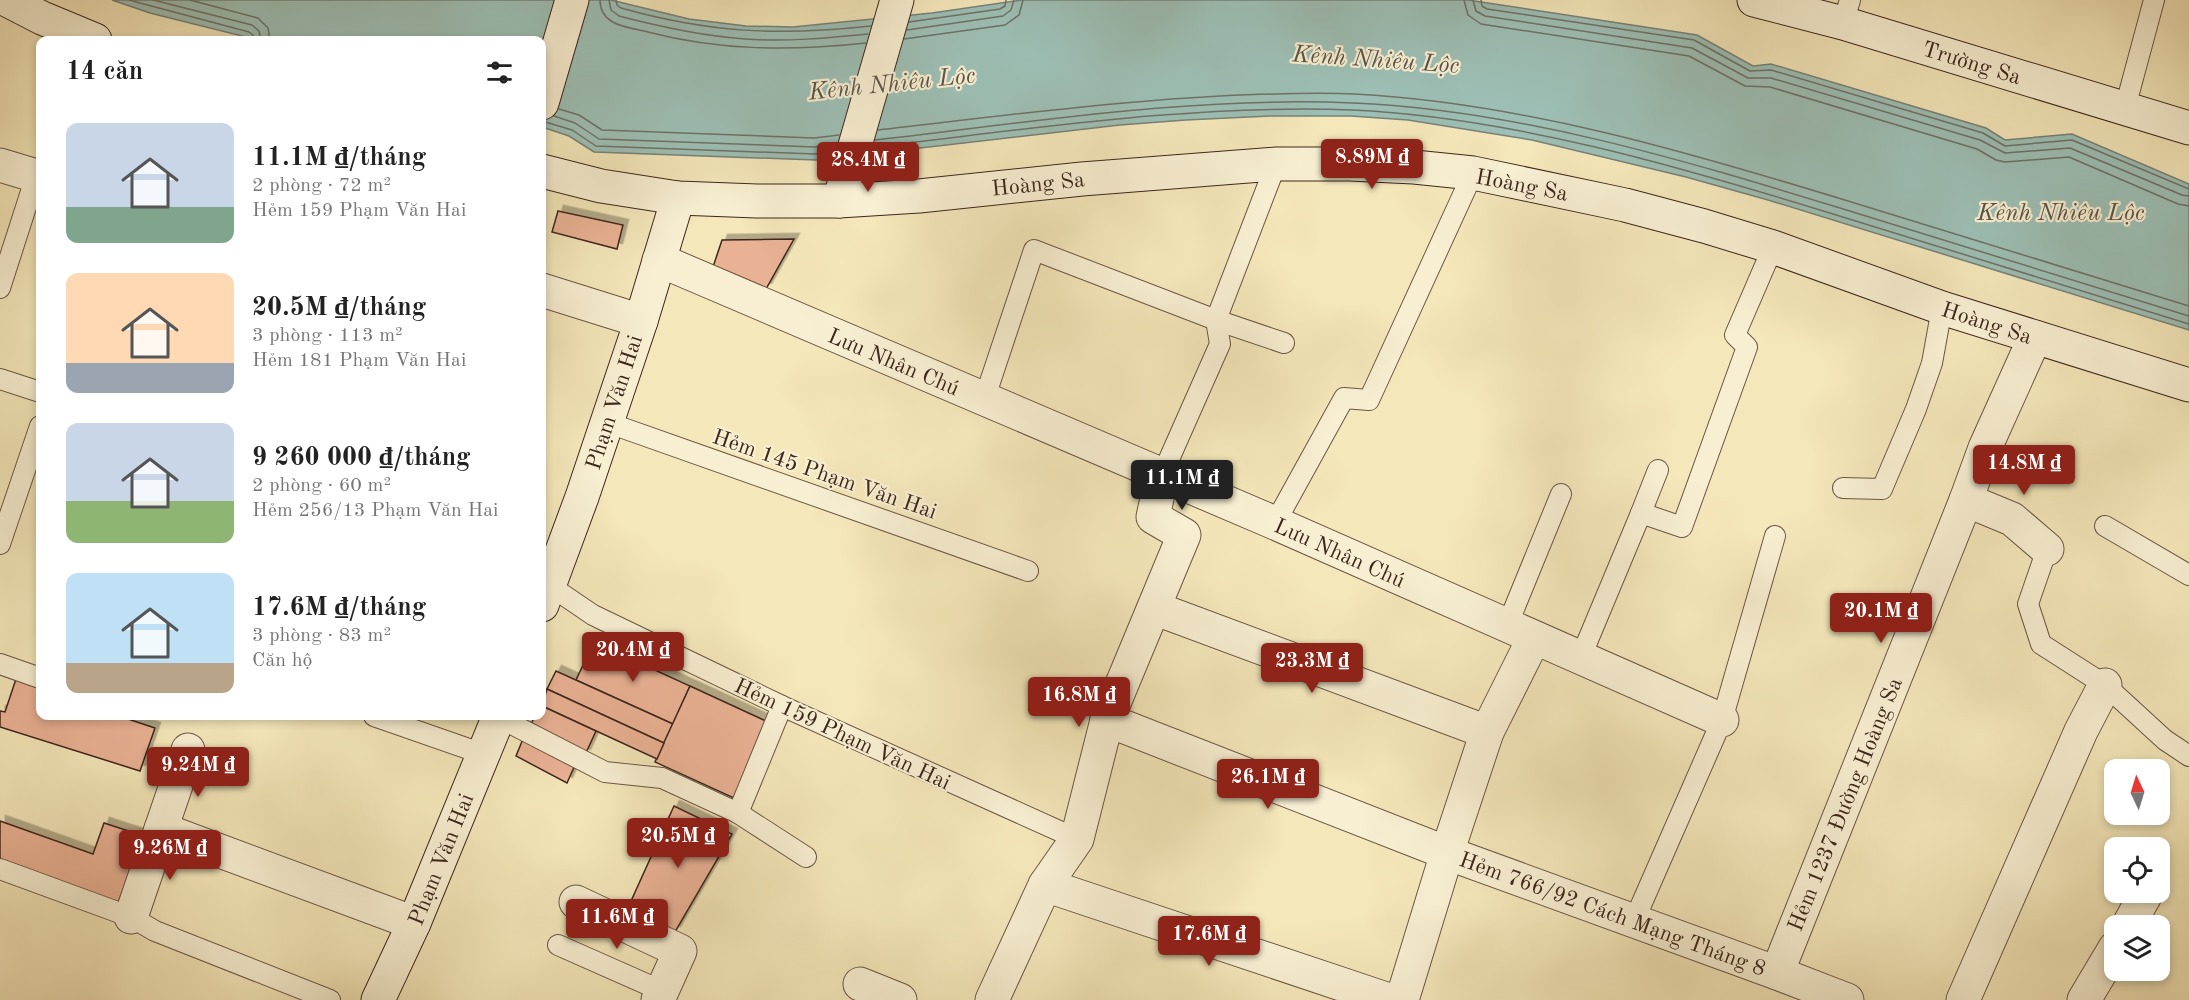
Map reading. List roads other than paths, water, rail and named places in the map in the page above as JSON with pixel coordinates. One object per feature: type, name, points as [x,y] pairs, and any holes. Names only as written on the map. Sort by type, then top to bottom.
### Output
[{"type":"street","points":[[7,0],[85,36]]},
{"type":"street","points":[[546,89],[572,0]]},
{"type":"street","points":[[843,187],[897,0]]},
{"type":"street","name":"Trường Sa","points":[[1755,0],[1846,12],[2189,128]]},
{"type":"street","name":"Hoàng Sa","points":[[546,172],[601,186],[678,198],[757,201],[843,187],[920,196],[1179,170],[1276,164],[1382,165],[1473,173],[1625,205],[1773,247],[1942,308],[2189,385]]},
{"type":"street","points":[[0,165],[36,176]]},
{"type":"street","name":"Phạm Văn Hai","points":[[546,585],[582,498],[678,198]]},
{"type":"street","name":"Lưu Nhân Chú","points":[[659,260],[1275,523],[1722,720]]},
{"type":"street","points":[[546,291],[640,321]]},
{"type":"street","name":"Hẻm 1237 Đường Hoàng Sa","points":[[1777,973],[1985,448],[2035,337]]},
{"type":"street","points":[[992,1000],[1045,885],[1077,839],[1107,720],[1184,535],[1153,517],[1162,475]]},
{"type":"street","points":[[1966,500],[2012,519],[2047,549]]},
{"type":"street","points":[[1154,608],[1487,732]]},
{"type":"street","points":[[1402,1000],[1447,853],[1520,632]]},
{"type":"street","points":[[1963,1000],[2081,731],[2105,685]]},
{"type":"street","name":"Phạm Văn Hai","points":[[378,1000],[414,923],[496,720]]},
{"type":"street","name":"Hẻm 766/92 Cách Mạng Tháng 8","points":[[1107,720],[1447,853],[1846,1000]]},
{"type":"street","points":[[131,917],[188,750]]},
{"type":"street","points":[[161,829],[414,923]]},
{"type":"street","points":[[1045,885],[1389,1000]]},
{"type":"street","points":[[576,902],[680,951],[660,996]]},
{"type":"street","points":[[2084,1000],[2104,966]]},
{"type":"street","points":[[860,984],[900,1000]]},
{"type":"lane","points":[[2125,108],[2154,0]]},
{"type":"lane","points":[[1162,475],[1220,344],[1216,320],[1276,164]]},
{"type":"lane","points":[[1275,523],[1344,398],[1369,400],[1473,173]]},
{"type":"lane","points":[[0,288],[36,183]]},
{"type":"lane","points":[[1641,513],[1682,527],[1747,347],[1735,334],[1773,247]]},
{"type":"lane","points":[[984,400],[1034,250],[1284,344]]},
{"type":"lane","points":[[1843,488],[1882,489],[1916,409],[1932,363],[1942,308]]},
{"type":"lane","points":[[0,379],[36,391]]},
{"type":"lane","name":"Hẻm 145 Phạm Văn Hai","points":[[606,422],[1028,571]]},
{"type":"lane","points":[[0,544],[36,438]]},
{"type":"lane","points":[[1580,659],[1658,470]]},
{"type":"lane","points":[[1520,632],[1561,494]]},
{"type":"lane","points":[[2105,526],[2189,575]]},
{"type":"lane","points":[[1634,921],[1722,720],[1775,536]]},
{"type":"lane","points":[[2047,549],[2028,604],[2041,644],[2105,685],[2165,740],[2189,756]]},
{"type":"lane","name":"Hẻm 159 Phạm Văn Hai","points":[[546,591],[782,706],[1077,839]]},
{"type":"lane","points":[[0,664],[36,677]]},
{"type":"lane","points":[[738,813],[782,706]]},
{"type":"lane","points":[[385,720],[483,754]]},
{"type":"lane","points":[[506,720],[605,772],[657,776],[738,813],[806,857]]},
{"type":"lane","points":[[0,869],[131,917],[156,931],[330,1000]]},
{"type":"lane","points":[[558,945],[660,996]]},
{"type":"water","name":"Kênh Nhiêu Lộc","points":[[112,0],[611,0],[689,19],[746,26],[793,27],[932,13],[1022,0],[1468,0],[1697,35],[1753,66],[1771,64],[1986,128],[2005,140],[2072,134],[2189,184],[2189,330],[1768,200],[1686,177],[1532,140],[1408,120],[1351,116],[1270,116],[1186,120],[1120,125],[816,160],[594,152],[569,136],[546,128],[546,36],[242,36],[150,13]]}]
